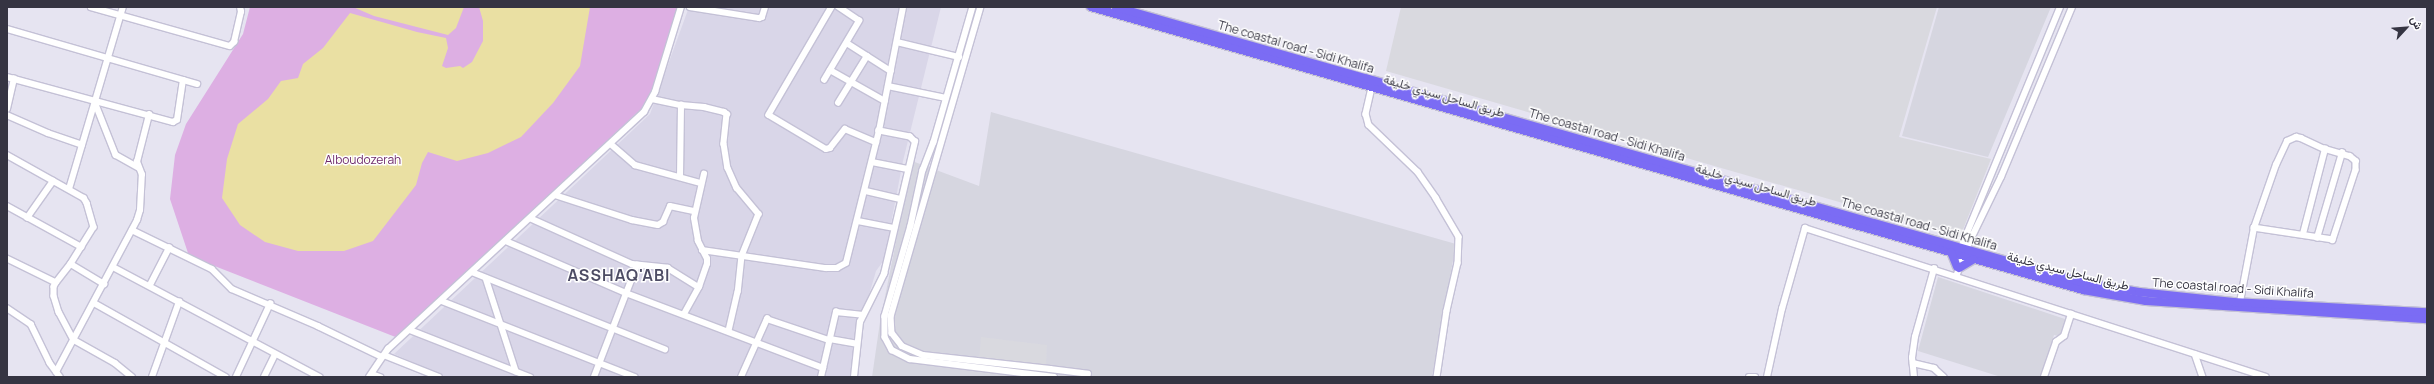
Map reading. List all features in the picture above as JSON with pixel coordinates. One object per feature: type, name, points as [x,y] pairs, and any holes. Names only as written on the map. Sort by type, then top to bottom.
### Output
[{"type":"highway","name":"طريق الساحل سيدي خليفة","points":[[1091,7],[1372,88],[1960,252],[1974,259],[2083,290],[2146,301],[2427,319]]},
{"type":"highway","name":"The coastal road - Sidi Khalifa","points":[[1116,7],[1960,252],[2081,282],[2169,296],[2240,302],[2427,312]]},
{"type":"highway","points":[[1958,271],[1960,252]]},
{"type":"highway","points":[[1958,271],[1974,259]]},
{"type":"street","points":[[90,7],[121,14],[230,46],[234,42],[241,12],[240,7]]},
{"type":"street","points":[[69,189],[123,7]]},
{"type":"street","points":[[380,377],[370,375],[383,356],[644,112],[652,99],[682,7]]},
{"type":"street","points":[[690,7],[759,18],[762,17],[765,7]]},
{"type":"street","points":[[832,7],[769,115],[826,149],[830,148],[844,129],[876,142]]},
{"type":"street","points":[[824,80],[859,21],[838,7]]},
{"type":"street","points":[[702,250],[837,268],[848,260],[866,191],[903,7]]},
{"type":"street","points":[[973,7],[930,152],[923,170],[917,198],[885,316],[884,331],[886,342],[892,350],[903,357],[923,362],[1054,377]]},
{"type":"street","points":[[981,7],[924,200],[890,324],[898,342],[909,350],[923,355],[1088,376]]},
{"type":"street","points":[[1958,271],[1960,252],[2060,7]]},
{"type":"street","points":[[1960,252],[2001,177],[2072,7]]},
{"type":"street","points":[[7,29],[198,84]]},
{"type":"street","points":[[897,42],[959,57]]},
{"type":"street","points":[[847,43],[891,71]]},
{"type":"street","points":[[838,103],[867,56]]},
{"type":"street","points":[[830,70],[885,101]]},
{"type":"street","points":[[7,77],[173,122],[177,120],[183,80]]},
{"type":"street","points":[[7,109],[14,79]]},
{"type":"street","points":[[888,86],[946,98]]},
{"type":"street","points":[[1372,88],[1366,114],[1369,125],[1418,172],[1436,198],[1459,237],[1458,263],[1447,311],[1437,377]]},
{"type":"street","points":[[652,99],[681,105],[704,107],[727,114],[724,144],[728,168],[737,188],[759,214],[742,256],[738,292],[729,331]]},
{"type":"street","points":[[95,101],[116,155],[139,168]]},
{"type":"street","points":[[680,177],[681,105]]},
{"type":"street","points":[[7,115],[48,133],[82,145]]},
{"type":"street","points":[[58,375],[74,340],[132,230],[140,210],[142,174],[138,162],[149,115]]},
{"type":"street","points":[[854,377],[860,322],[884,274],[907,170],[915,142],[913,139],[879,131]]},
{"type":"street","points":[[2240,302],[2254,228],[2276,166],[2287,141],[2296,137],[2301,138],[2325,149],[2353,158],[2356,161],[2356,170],[2345,198],[2333,239],[2329,240],[2303,234],[2254,228]]},
{"type":"street","points":[[611,144],[635,165],[701,183]]},
{"type":"street","points":[[2303,234],[2325,149]]},
{"type":"street","points":[[930,152],[937,156]]},
{"type":"street","points":[[2317,238],[2342,154]]},
{"type":"street","points":[[7,163],[9,156],[69,189],[87,203],[94,223],[94,229],[71,264],[54,286],[54,296],[59,312],[74,340],[106,358],[132,377]]},
{"type":"street","points":[[872,162],[907,170]]},
{"type":"street","points":[[684,314],[699,286],[707,259],[702,250],[695,227],[694,211],[704,174]]},
{"type":"street","points":[[26,218],[53,180]]},
{"type":"street","points":[[866,191],[901,199]]},
{"type":"street","points":[[555,195],[632,220],[658,225],[663,222],[670,206],[694,211]]},
{"type":"street","points":[[917,198],[924,200]]},
{"type":"street","points":[[7,206],[26,218],[82,247]]},
{"type":"street","points":[[530,218],[637,265],[668,268],[699,286]]},
{"type":"street","points":[[858,221],[894,228]]},
{"type":"street","points":[[1767,377],[1782,309],[1805,228],[1934,269],[1958,271],[2071,314],[2265,377]]},
{"type":"street","points":[[132,230],[212,269],[232,289],[270,304],[383,356],[439,377]]},
{"type":"street","points":[[506,241],[626,292],[822,368]]},
{"type":"street","points":[[150,286],[169,248]]},
{"type":"street","points":[[7,259],[56,283]]},
{"type":"street","points":[[71,264],[104,284]]},
{"type":"street","points":[[594,377],[637,265]]},
{"type":"street","points":[[113,267],[320,377]]},
{"type":"street","points":[[1914,377],[1912,363],[1915,337],[1934,269]]},
{"type":"street","points":[[472,272],[665,349]]},
{"type":"street","points":[[486,278],[516,371]]},
{"type":"street","points":[[442,301],[635,377]]},
{"type":"street","points":[[152,377],[179,302]]},
{"type":"street","points":[[94,304],[226,377]]},
{"type":"street","points":[[236,377],[270,304]]},
{"type":"street","points":[[7,308],[31,324],[58,375]]},
{"type":"street","points":[[821,377],[837,311],[863,315]]},
{"type":"street","points":[[2044,377],[2056,342],[2064,336],[2071,314]]},
{"type":"street","points":[[741,377],[766,320],[769,319],[829,340],[857,344]]},
{"type":"street","points":[[410,330],[530,377]]},
{"type":"street","points":[[264,377],[275,354]]},
{"type":"street","points":[[2195,354],[2203,377]]},
{"type":"street","points":[[923,355],[923,362]]},
{"type":"street","points":[[1912,363],[1934,368],[1944,377]]},
{"type":"street","points":[[1749,377],[1756,377]]},
{"type":"shaded area","points":[[353,7],[464,7],[456,28],[448,35],[374,16]]},
{"type":"shaded area","points":[[479,7],[590,7],[580,66],[553,103],[521,137],[488,153],[457,161],[428,152],[422,163],[416,185],[373,241],[344,251],[298,251],[265,242],[240,225],[222,198],[227,159],[238,124],[268,99],[281,81],[298,78],[303,64],[323,48],[350,13],[417,32],[446,38],[448,48],[442,66],[446,68],[460,66],[463,68],[472,62],[483,41],[483,21]]},
{"type":"shaded area","points":[[689,7],[941,7],[903,161],[884,260],[876,271],[864,312],[856,377],[446,377],[394,354],[650,114]]},
{"type":"shaded area","points":[[1401,7],[1937,7],[1899,137],[1991,159],[1960,237],[1386,71]]},
{"type":"shaded area","points":[[1939,7],[2051,7],[1988,157],[1902,136]]},
{"type":"shaded area","points":[[991,112],[1456,244],[1432,377],[872,377],[880,322],[912,161],[979,186]]},
{"type":"shaded area","points":[[1938,277],[2068,320],[2063,337],[2054,335],[2041,377],[2001,377],[1918,351]]},
{"type":"shaded area","points":[[981,337],[1047,345],[1046,366],[979,360]]},
{"type":"green space","name":"Alboudozerah","points":[[250,7],[678,7],[655,83],[644,106],[398,338],[189,256],[170,199],[175,155],[186,124],[243,34]]},
{"type":"district","name":"ASSHAQ'ABI","points":[[619,275]]}]
